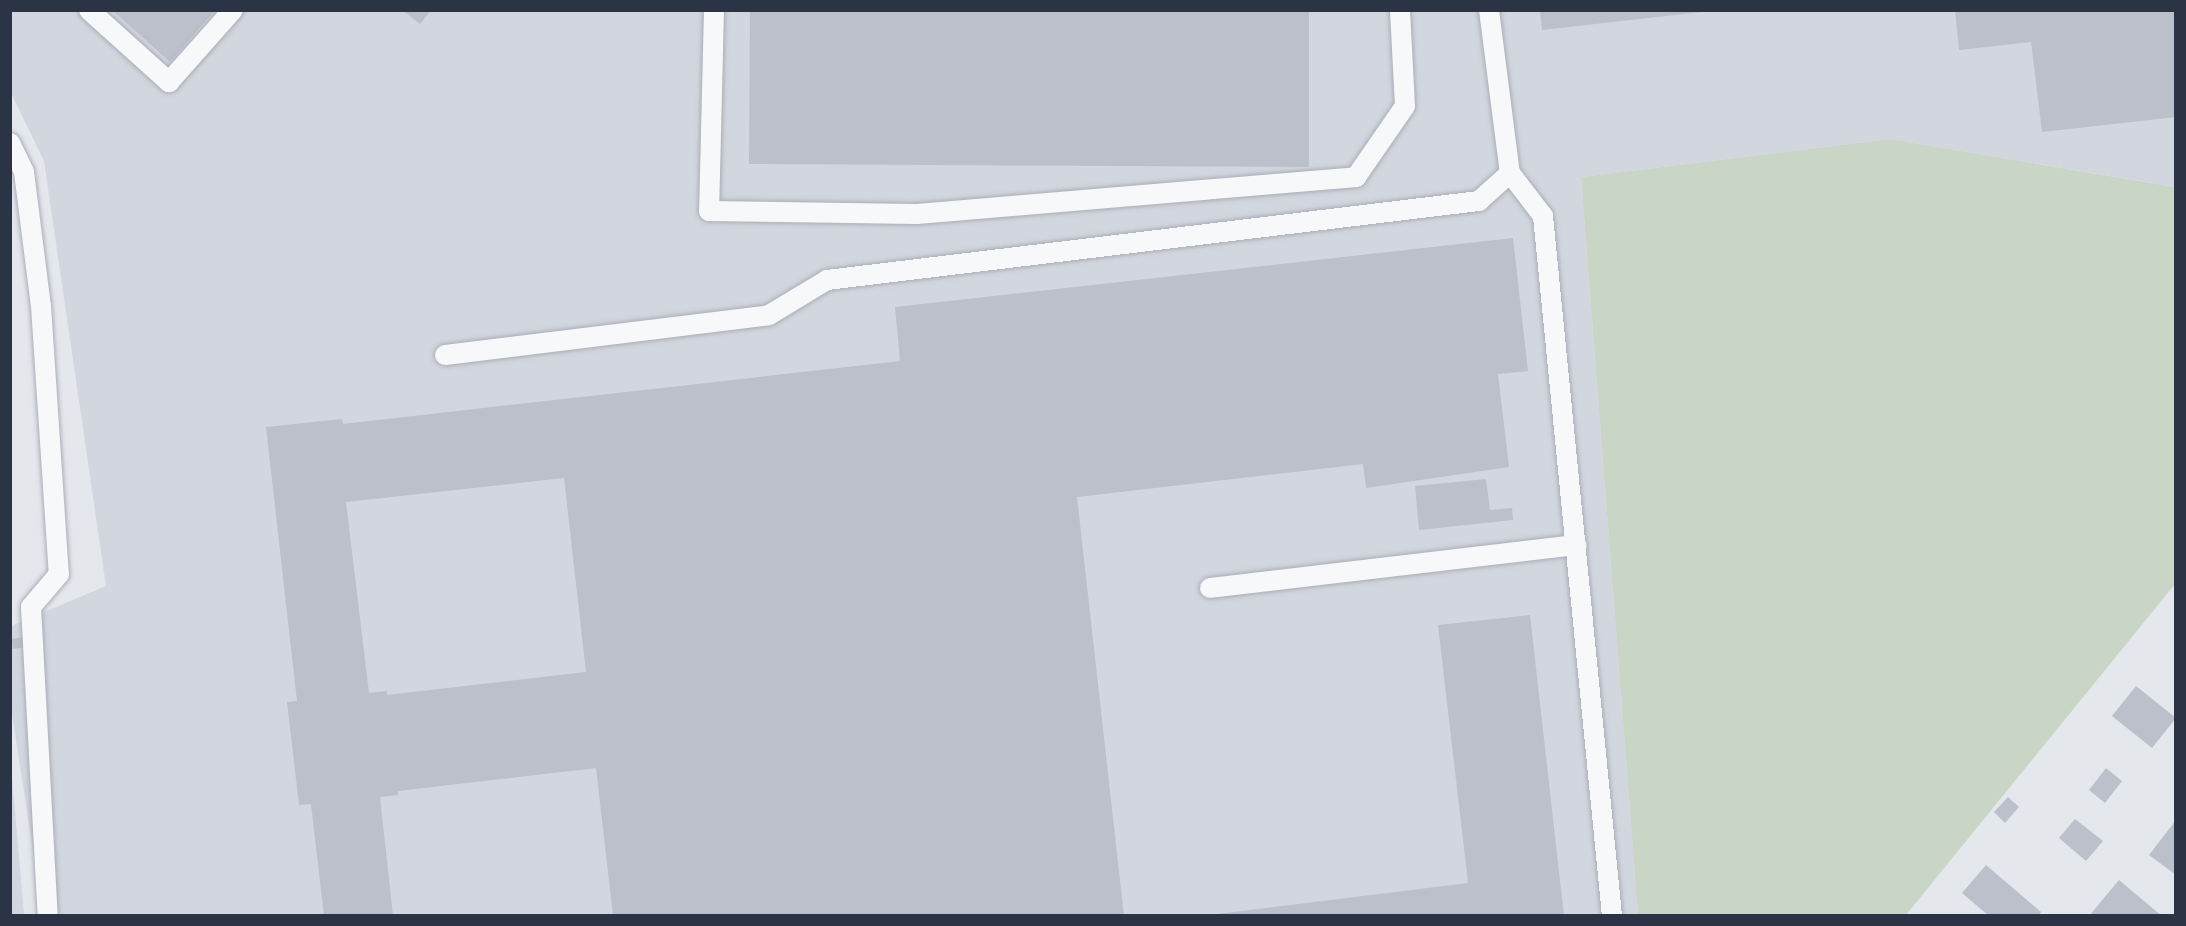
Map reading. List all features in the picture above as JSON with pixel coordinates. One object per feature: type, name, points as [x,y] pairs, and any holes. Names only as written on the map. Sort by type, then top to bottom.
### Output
[{"type":"lane","points":[[89,10],[169,82],[233,10]]},
{"type":"lane","points":[[714,10],[709,211],[917,214],[1356,177],[1405,106],[1400,10]]},
{"type":"lane","points":[[1489,10],[1510,174],[1543,216],[1612,915]]},
{"type":"lane","points":[[10,143],[24,172],[41,306],[59,574],[31,608],[48,915]]},
{"type":"lane","points":[[445,355],[769,315],[827,280],[1479,201],[1510,174]]},
{"type":"lane","points":[[1210,588],[1576,545]]},
{"type":"shaded area","points":[[11,10],[2175,10],[2176,187],[1890,139],[1581,177],[1638,915],[43,916],[11,707],[11,626],[106,586],[44,161],[11,93]]},
{"type":"shaded area","points":[[11,765],[24,915],[11,915]]},
{"type":"green space","points":[[1890,139],[2175,187],[2175,584],[1906,915],[1638,915],[1581,177]]},
{"type":"building","points":[[112,10],[215,10],[170,62]]},
{"type":"building","points":[[402,10],[431,10],[420,24]]},
{"type":"building","points":[[750,10],[1309,10],[1309,167],[749,164]]},
{"type":"building","points":[[1540,10],[1702,10],[1702,12],[1542,30]]},
{"type":"building","points":[[1955,10],[2176,10],[2176,117],[2042,132],[2031,42],[1959,50]]},
{"type":"building","points":[[1513,238],[1528,371],[1498,374],[1509,467],[1366,488],[1363,464],[1077,497],[1124,916],[613,916],[596,768],[398,791],[398,795],[380,797],[393,916],[324,916],[311,804],[299,805],[287,702],[297,701],[266,427],[342,419],[343,424],[900,361],[895,307]],"holes":[[[564,478],[586,672],[387,695],[387,691],[369,693],[346,502]]]},
{"type":"building","points":[[1486,479],[1490,510],[1512,508],[1513,520],[1419,530],[1415,486]]},
{"type":"building","points":[[1530,615],[1564,916],[1201,916],[1468,883],[1438,625]]},
{"type":"building","points":[[25,637],[27,647],[13,649],[11,639]]},
{"type":"building","points":[[2136,686],[2176,718],[2152,748],[2112,716]]},
{"type":"building","points":[[2106,768],[2122,781],[2105,803],[2089,790]]},
{"type":"building","points":[[2008,797],[2019,807],[2005,823],[1994,812]]},
{"type":"building","points":[[2075,819],[2103,841],[2086,861],[2059,838]]},
{"type":"building","points":[[2176,820],[2176,875],[2149,855]]},
{"type":"building","points":[[1986,865],[2041,912],[2038,916],[1989,916],[1962,893]]},
{"type":"building","points":[[2119,880],[2162,916],[2089,916]]}]
